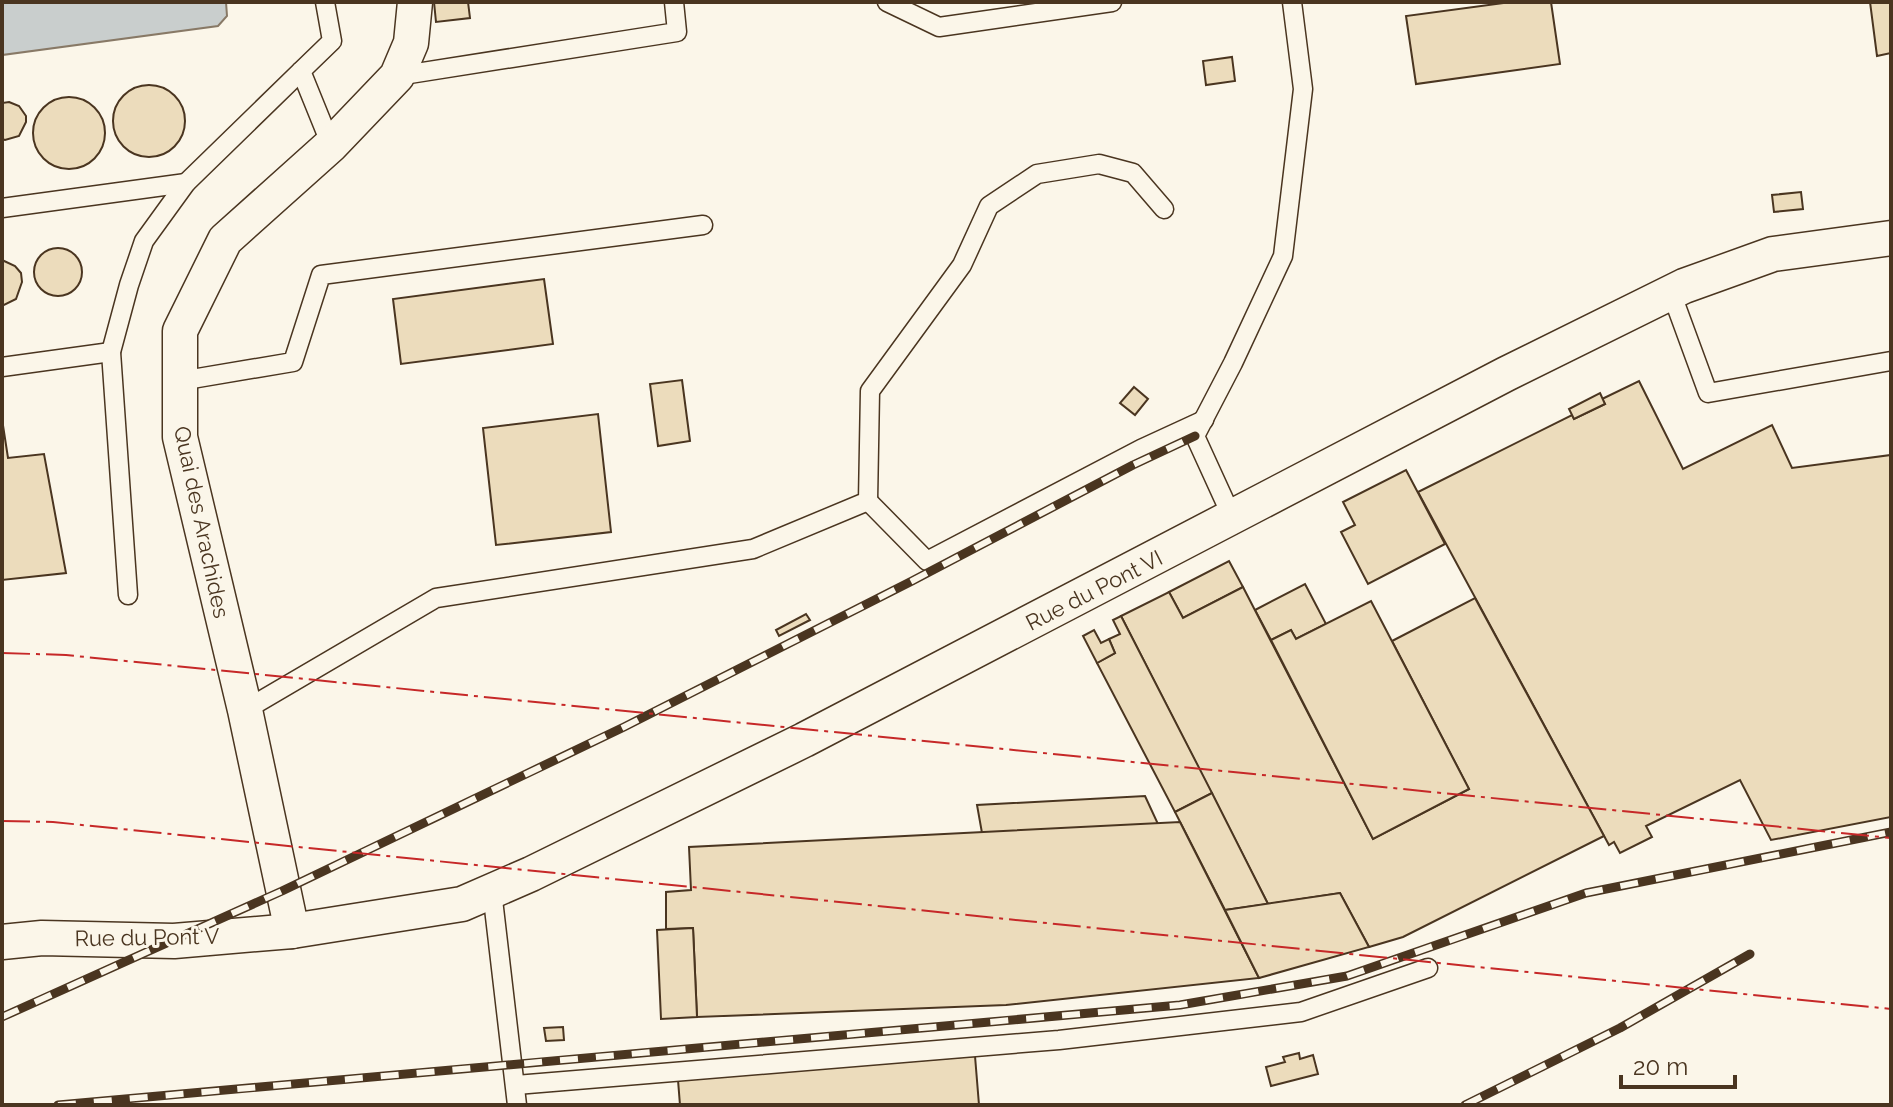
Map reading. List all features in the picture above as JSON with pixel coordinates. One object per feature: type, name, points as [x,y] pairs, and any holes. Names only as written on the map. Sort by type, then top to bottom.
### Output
[{"type":"street","name":"Quai des Arachides","points":[[292,931],[245,710],[180,437],[180,331],[225,240],[331,145],[397,76],[411,43],[415,2]]},
{"type":"street","name":"Rue du Pont VI","points":[[292,931],[462,904],[492,891],[804,740],[1506,374],[1671,292],[1773,254],[1891,238]]},
{"type":"street","name":"Rue du Pont V","points":[[2,942],[42,938],[174,941],[292,931]]},
{"type":"lane","points":[[128,595],[111,352],[144,241],[186,183],[332,41],[325,2]]},
{"type":"lane","points":[[397,76],[677,32],[674,2]]},
{"type":"lane","points":[[887,2],[939,27],[1112,2]]},
{"type":"lane","points":[[1232,517],[1195,436],[1283,256],[1303,89],[1292,2]]},
{"type":"lane","points":[[301,71],[331,145]]},
{"type":"lane","points":[[1164,209],[1133,173],[1099,164],[1037,174],[989,206],[962,265],[870,391],[868,501],[927,561],[1141,449],[1204,420]]},
{"type":"lane","points":[[2,208],[186,183]]},
{"type":"lane","points":[[180,381],[293,362],[321,275],[703,225]]},
{"type":"lane","points":[[1671,292],[1708,393],[1891,361]]},
{"type":"lane","points":[[2,367],[111,352]]},
{"type":"lane","points":[[245,710],[436,598],[753,549],[868,501]]},
{"type":"lane","points":[[492,891],[517,1105]]},
{"type":"lane","points":[[516,1085],[1059,1040],[1301,1012],[1428,968]]},
{"type":"shaded area","points":[[2,2],[226,2],[227,16],[218,26],[2,55]]},
{"type":"building","points":[[434,2],[468,2],[470,18],[436,22]]},
{"type":"building","points":[[1511,2],[1551,2],[1560,64],[1416,84],[1406,16]]},
{"type":"building","points":[[1870,2],[1891,2],[1891,53],[1877,56]]},
{"type":"building","points":[[1232,57],[1235,81],[1206,85],[1203,61]]},
{"type":"building","points":[[149,85],[169,91],[179,101],[185,121],[179,141],[169,151],[149,157],[129,151],[119,141],[113,121],[119,101],[129,91]]},
{"type":"building","points":[[69,97],[89,103],[99,113],[105,133],[99,153],[89,163],[69,169],[49,163],[39,153],[33,133],[39,113],[49,103]]},
{"type":"building","points":[[2,103],[19,106],[26,116],[26,122],[19,136],[5,140],[2,139]]},
{"type":"building","points":[[1801,192],[1803,209],[1774,212],[1772,195]]},
{"type":"building","points":[[58,248],[75,255],[82,272],[75,289],[58,296],[41,289],[34,272],[41,255]]},
{"type":"building","points":[[2,260],[15,266],[21,273],[22,282],[16,299],[2,306]]},
{"type":"building","points":[[544,279],[553,344],[401,364],[393,299]]},
{"type":"building","points":[[682,380],[690,441],[658,446],[650,384]]},
{"type":"building","points":[[1639,381],[1683,469],[1772,425],[1792,468],[1891,455],[1891,817],[1771,840],[1740,780],[1646,826],[1652,837],[1620,853],[1614,842],[1609,845],[1418,492],[1572,415],[1574,419],[1605,404],[1602,399]]},
{"type":"building","points":[[1134,387],[1148,399],[1135,415],[1120,403]]},
{"type":"building","points":[[1600,393],[1605,404],[1574,419],[1569,409]]},
{"type":"building","points":[[598,414],[611,532],[496,545],[483,428]]},
{"type":"building","points":[[2,419],[8,458],[44,454],[66,573],[2,580]]},
{"type":"building","points":[[1406,470],[1445,544],[1368,584],[1341,532],[1355,525],[1343,502]]},
{"type":"building","points":[[1229,561],[1243,587],[1183,618],[1169,592]]},
{"type":"building","points":[[1305,584],[1326,624],[1296,639],[1291,630],[1271,640],[1255,610]]},
{"type":"building","points":[[1243,587],[1373,839],[1469,789],[1392,641],[1475,598],[1604,836],[1403,937],[1369,947],[1340,893],[1268,904],[1121,616],[1169,592],[1183,618]]},
{"type":"building","points":[[1371,601],[1469,789],[1373,839],[1271,640],[1291,630],[1296,639]]},
{"type":"building","points":[[806,614],[810,620],[779,636],[776,630]]},
{"type":"building","points":[[1121,616],[1212,793],[1175,812],[1097,663],[1115,653],[1109,639],[1120,634],[1113,620]]},
{"type":"building","points":[[1094,630],[1101,643],[1109,639],[1115,653],[1097,663],[1083,636]]},
{"type":"building","points":[[1212,793],[1268,904],[1225,910],[1175,812]]},
{"type":"building","points":[[1145,796],[1158,824],[982,833],[977,805]]},
{"type":"building","points":[[1180,822],[1259,978],[1006,1005],[697,1017],[693,928],[666,929],[666,892],[691,890],[689,847]]},
{"type":"building","points":[[1340,893],[1369,947],[1259,978],[1225,910]]},
{"type":"building","points":[[693,928],[697,1017],[661,1019],[657,930]]},
{"type":"building","points":[[563,1027],[564,1040],[546,1041],[544,1028]]},
{"type":"building","points":[[1299,1053],[1300,1059],[1313,1055],[1318,1074],[1271,1086],[1266,1067],[1285,1062],[1283,1057]]},
{"type":"building","points":[[975,1056],[979,1105],[680,1105],[678,1080]]},
{"type":"railway","points":[[2,1017],[282,891],[624,727],[1195,436]]},
{"type":"railway","points":[[58,1105],[1180,1005],[1347,976],[1586,893],[1891,832]]},
{"type":"railway","points":[[1465,1105],[1620,1028],[1750,954]]},
{"type":"power","points":[[2,653],[66,655],[1891,838]]},
{"type":"power","points":[[2,821],[53,822],[1891,1009]]}]
